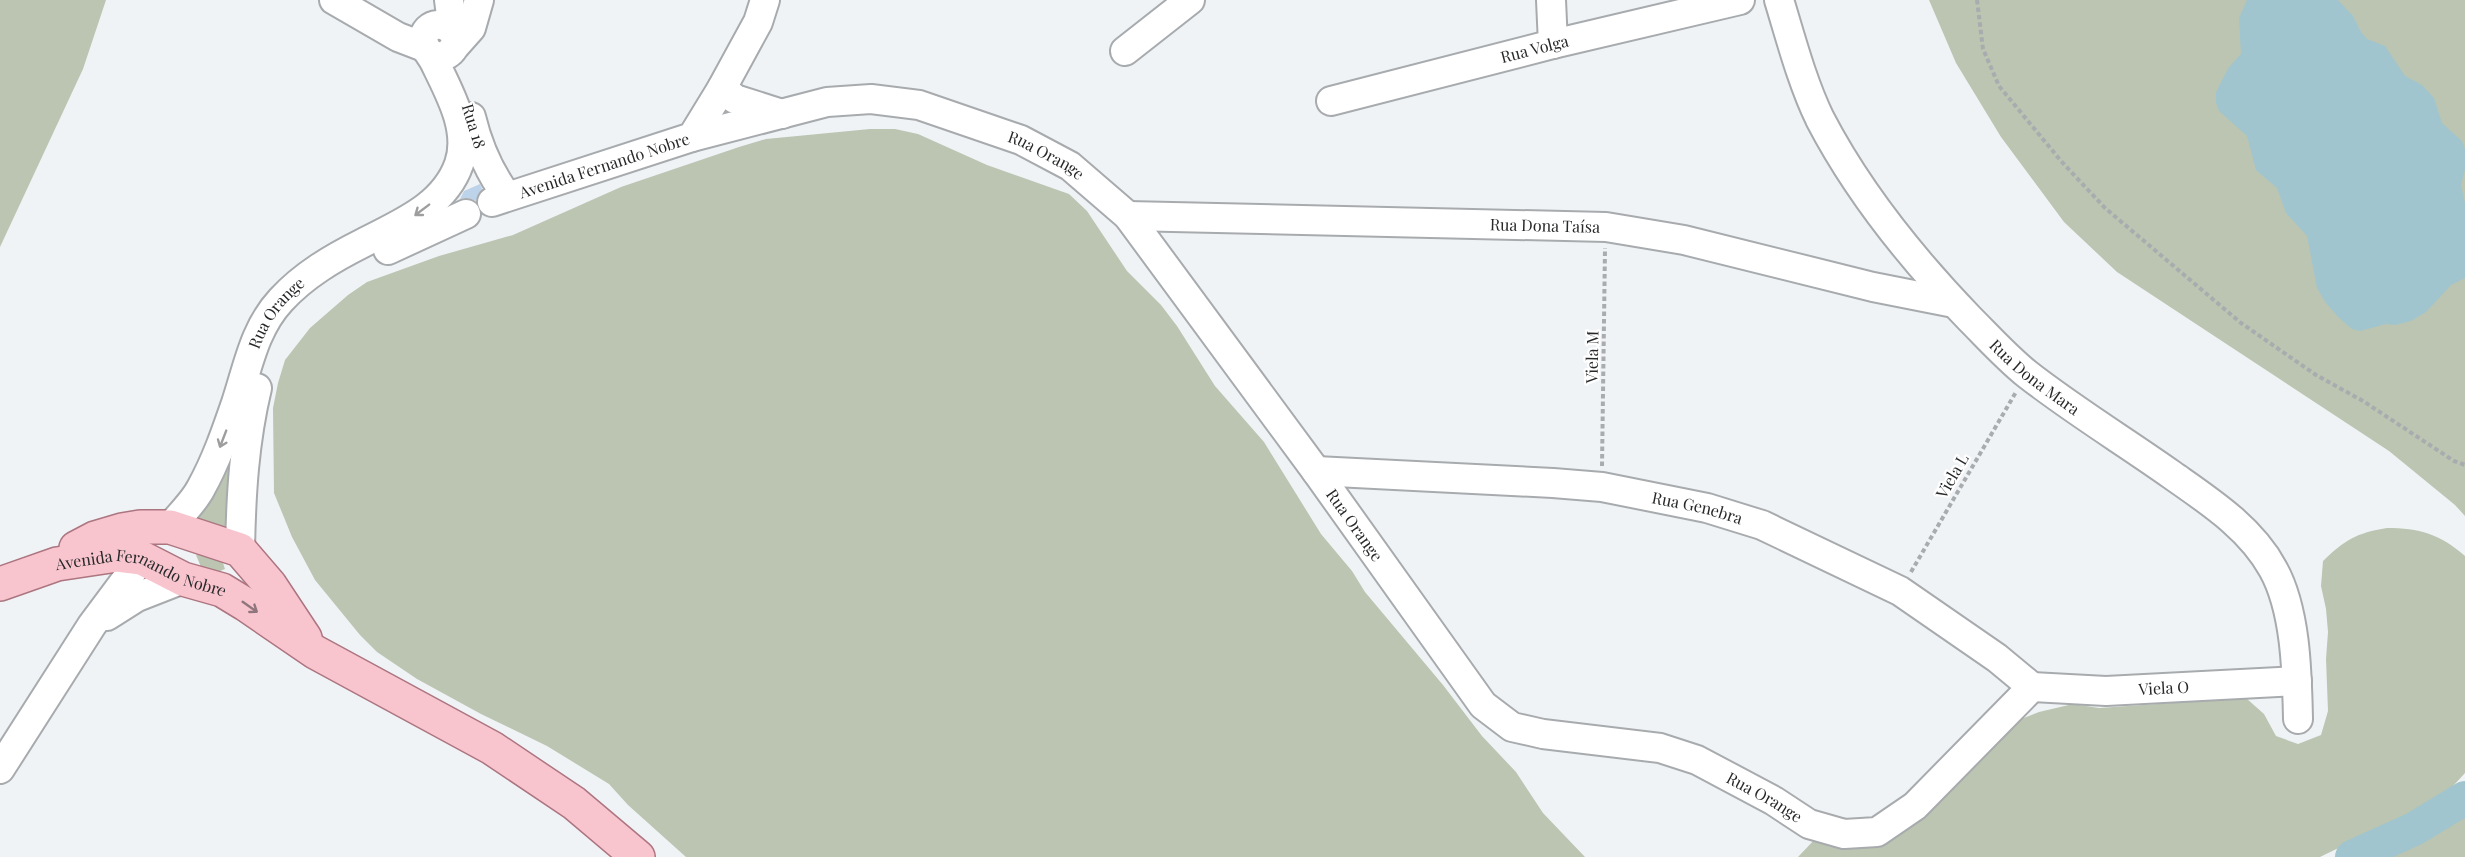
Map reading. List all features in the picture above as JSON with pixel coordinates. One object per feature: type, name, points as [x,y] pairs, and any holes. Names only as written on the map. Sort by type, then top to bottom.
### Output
[{"type":"main road","name":"Avenida Fernando Nobre","points":[[57,564],[80,544],[140,527],[170,527],[240,550],[270,585],[315,652]]},
{"type":"main road","points":[[142,558],[170,527],[200,584],[233,570],[240,550]]},
{"type":"main road","name":"Avenida Fernando Nobre","points":[[57,564],[117,555],[142,558],[245,604],[315,652],[492,748],[573,803],[638,857]]},
{"type":"main road","points":[[0,584],[57,564]]},
{"type":"street","points":[[334,0],[375,24],[439,41],[471,28],[479,0]]},
{"type":"street","points":[[439,0],[439,41]]},
{"type":"street","points":[[439,41],[449,0]]},
{"type":"street","name":"Avenida Fernando Nobre","points":[[500,199],[692,137],[758,22],[765,0]]},
{"type":"street","points":[[1125,51],[1190,0]]},
{"type":"street","points":[[1551,0],[1553,44]]},
{"type":"street","name":"Rua Volga","points":[[1331,102],[1553,44],[1740,0]]},
{"type":"street","name":"Rua Dona Mara","points":[[1779,0],[1796,54],[1820,117],[1860,186],[1902,245],[1954,303],[2026,373],[2211,502],[2252,538],[2274,570],[2288,610],[2297,681],[2298,719]]},
{"type":"street","name":"Rua 18","points":[[439,41],[464,144],[459,165]]},
{"type":"street","name":"Rua 18","points":[[439,41],[500,199]]},
{"type":"street","points":[[722,88],[735,99],[784,115]]},
{"type":"street","name":"Rua Orange","points":[[692,137],[827,102],[871,99],[919,105],[1021,140],[1070,166],[1128,216],[1316,471],[1483,705],[1512,727],[1543,734],[1660,748],[1696,760],[1774,801],[1809,824],[1844,834],[1877,832],[1915,806],[2032,687]]},
{"type":"street","name":"Rua Orange","points":[[170,527],[201,489],[226,430],[249,357],[262,326],[279,302],[298,283],[327,263],[417,214],[436,199],[450,183],[459,165]]},
{"type":"street","name":"Rua Orange","points":[[240,550],[241,502],[249,421],[263,365],[273,341],[291,315],[317,291],[364,261],[466,214]]},
{"type":"street","name":"Rua Dona Taísa","points":[[1128,216],[1606,227],[1684,240],[1873,287],[1954,303]]},
{"type":"street","name":"Rua Genebra","points":[[1316,471],[1602,487],[1707,508],[1762,525],[1900,591],[1997,658],[2032,687]]},
{"type":"street","points":[[0,769],[92,625],[142,558]]},
{"type":"street","points":[[92,625],[137,597],[200,584]]},
{"type":"street","name":"Viela O","points":[[2032,687],[2106,691],[2297,681]]},
{"type":"path","points":[[1977,0],[1983,50],[1999,86],[2054,153],[2105,208],[2222,309],[2316,375],[2363,402],[2454,461],[2465,465]]},
{"type":"path","name":"Viela M","points":[[1602,487],[1606,227]]},
{"type":"path","name":"Viela L","points":[[1900,591],[2026,373]]},
{"type":"green space","points":[[0,0],[106,0],[83,69],[0,247]]},
{"type":"green space","points":[[1929,0],[2465,0],[2465,516],[2455,505],[2389,451],[2117,272],[2064,222],[2001,137],[1956,63]]},
{"type":"green space","points":[[870,129],[895,129],[918,134],[987,165],[1069,194],[1087,211],[1127,271],[1161,305],[1177,326],[1215,386],[1264,442],[1321,534],[1352,571],[1365,592],[1443,685],[1482,736],[1516,772],[1543,813],[1585,857],[686,857],[628,805],[609,784],[547,746],[417,679],[377,652],[360,635],[315,580],[292,537],[274,493],[273,408],[278,383],[285,360],[310,328],[348,295],[367,282],[439,256],[513,235],[621,187],[766,139]]},
{"type":"green space","points":[[233,437],[229,479],[230,514],[226,526],[211,527],[198,519],[198,510]]},
{"type":"green space","points":[[2387,528],[2409,529],[2438,537],[2465,556],[2465,773],[2443,797],[2320,857],[1798,857],[1816,838],[1841,839],[2016,721],[2039,712],[2073,704],[2099,708],[2246,698],[2264,714],[2276,736],[2298,744],[2321,735],[2328,711],[2326,659],[2328,632],[2321,586],[2323,561],[2352,538]]},
{"type":"green space","points":[[202,552],[221,557],[225,569],[215,573],[201,567],[196,555]]},
{"type":"green space","points":[[2465,809],[2465,857],[2372,857],[2431,830]]},
{"type":"water","points":[[2247,0],[2338,0],[2353,16],[2367,39],[2385,46],[2405,76],[2422,85],[2434,98],[2442,123],[2462,141],[2465,149],[2465,169],[2461,185],[2465,203],[2465,278],[2451,285],[2426,312],[2411,321],[2395,325],[2386,324],[2360,331],[2352,329],[2338,317],[2317,288],[2307,236],[2286,213],[2277,188],[2256,170],[2247,136],[2219,111],[2216,92],[2229,67],[2241,54],[2239,18]]},
{"type":"building","points":[[480,184],[482,189],[476,201],[468,198],[460,199],[464,191]]},
{"type":"waterway","points":[[2352,857],[2414,829],[2465,798]]}]
